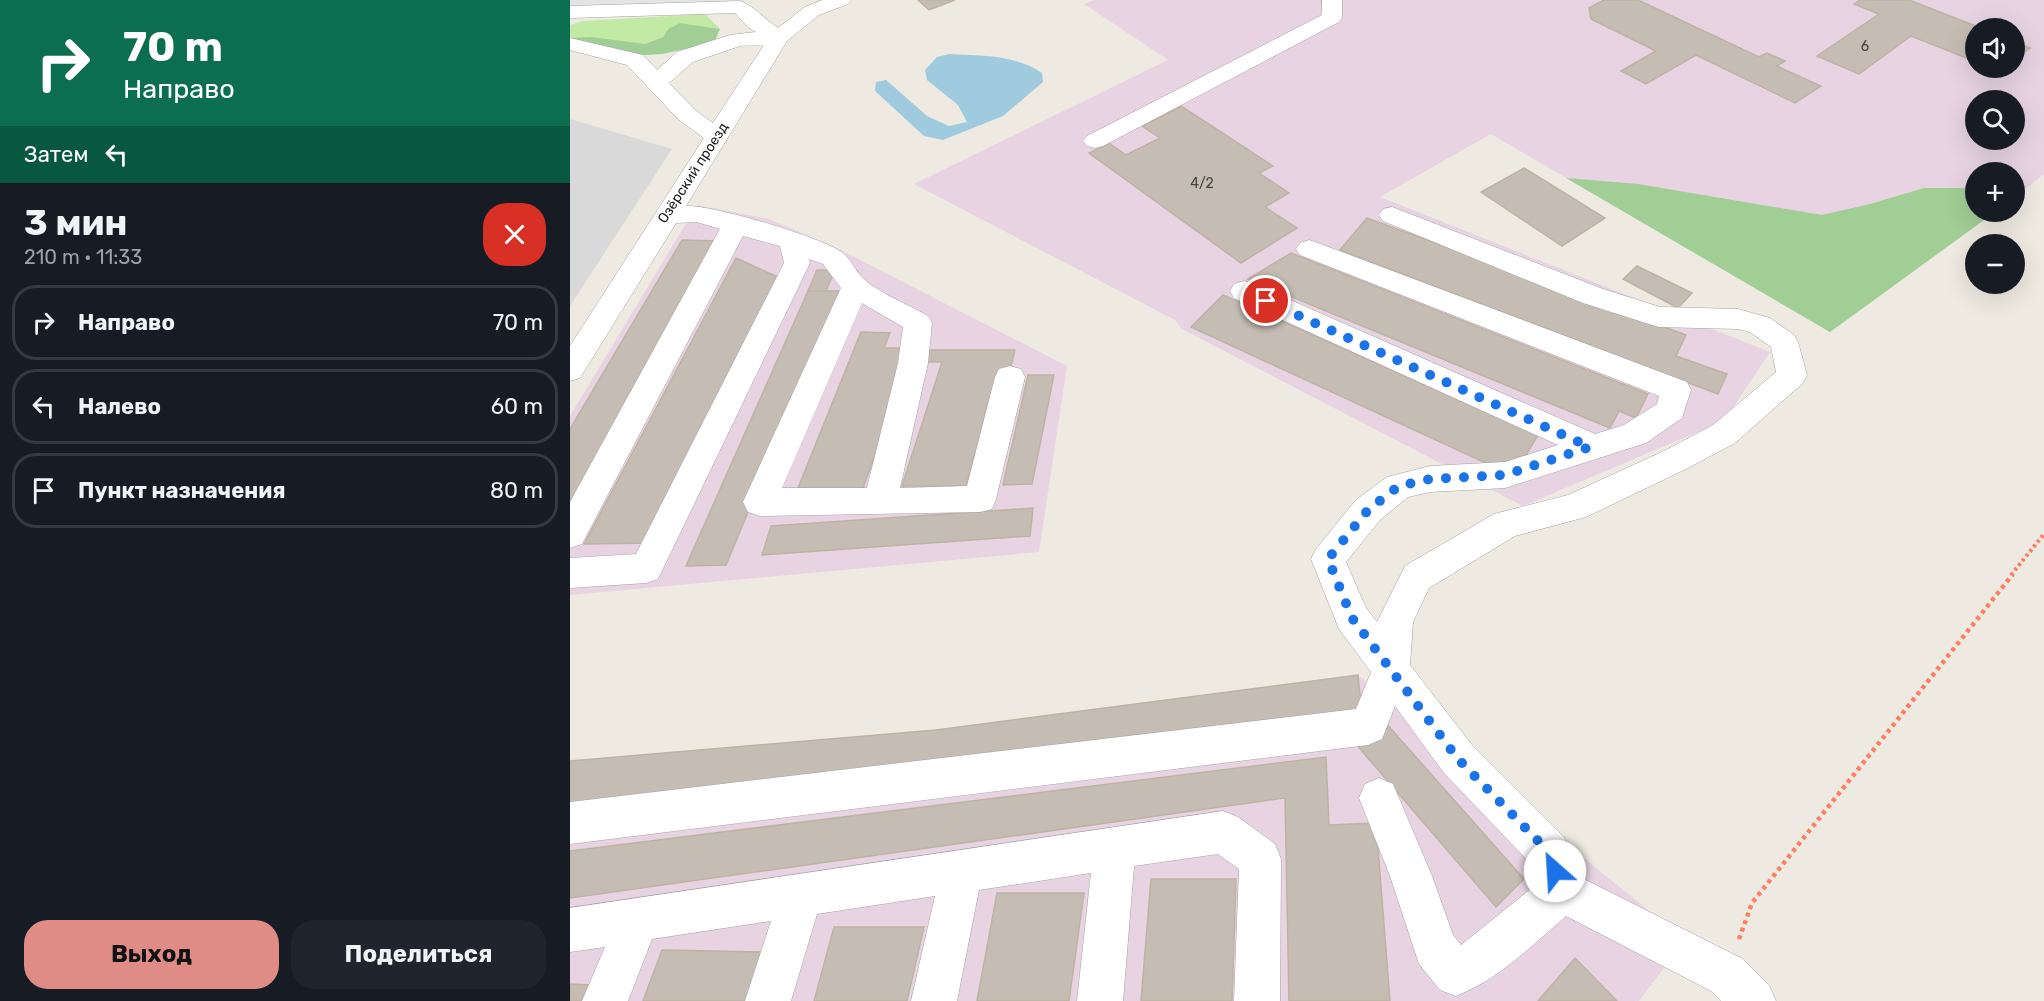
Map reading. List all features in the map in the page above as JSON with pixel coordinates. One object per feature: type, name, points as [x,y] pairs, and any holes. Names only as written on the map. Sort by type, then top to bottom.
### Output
[{"type":"street","name":"Озёрский проезд","points":[[570,370],[779,37],[812,11],[841,0]]},
{"type":"street","points":[[1095,141],[1332,18],[1332,0]]},
{"type":"street","points":[[570,12],[740,7],[755,23],[779,37]]},
{"type":"street","points":[[657,82],[685,57],[738,40],[779,37]]},
{"type":"street","points":[[570,44],[635,60],[687,115],[717,136]]},
{"type":"street","points":[[666,215],[698,214],[792,241],[832,258],[855,287],[918,323],[913,363],[880,502]]},
{"type":"street","points":[[570,823],[1368,726],[1391,668],[1395,621],[1417,577],[1506,524],[1574,507],[1677,459],[1724,434],[1792,375],[1784,342],[1760,325],[1738,319],[1659,317],[1593,296],[1392,215]]},
{"type":"street","points":[[570,534],[736,224]]},
{"type":"street","points":[[570,573],[646,568],[797,263],[792,241]]},
{"type":"street","points":[[1309,249],[1676,390],[1671,410],[1635,434],[1505,475],[1430,479],[1399,486],[1368,510],[1328,559],[1352,618],[1458,759],[1549,852],[1562,891],[1740,988]]},
{"type":"street","points":[[855,287],[760,502],[980,499],[1010,377]]},
{"type":"street","points":[[1244,291],[1590,447]]},
{"type":"street","points":[[1379,798],[1411,876],[1435,948],[1456,974],[1484,957],[1562,891]]},
{"type":"street","points":[[570,930],[1223,832],[1260,858],[1257,1001]]},
{"type":"street","points":[[1100,1001],[1115,849]]},
{"type":"street","points":[[934,1001],[962,872]]},
{"type":"street","points":[[768,1001],[801,895]]},
{"type":"street","points":[[605,1001],[638,920]]},
{"type":"path","points":[[1740,988],[1752,903],[2044,534]]},
{"type":"shaded area","points":[[570,0],[745,0],[740,7],[570,11]]},
{"type":"shaded area","points":[[1094,0],[2044,0],[2044,174],[2025,189],[2025,162],[1965,162],[1965,222],[1981,222],[1830,332],[1491,134],[1380,197],[1770,352],[1724,421],[1523,506],[1182,329],[1175,320],[914,184],[1168,60],[1084,4]]},
{"type":"shaded area","points":[[570,119],[672,149],[570,306]]},
{"type":"shaded area","points":[[697,205],[768,219],[831,245],[1067,366],[1039,552],[570,595],[570,416]]},
{"type":"shaded area","points":[[1358,675],[1685,940],[1639,1001],[570,1001],[570,761],[936,730]]},
{"type":"green space","points":[[705,14],[720,29],[680,23],[668,29],[663,37],[645,44],[570,38],[570,25],[583,21]]},
{"type":"green space","points":[[680,23],[720,29],[714,43],[662,54],[630,56],[570,38],[591,37],[645,44],[663,37],[668,29]]},
{"type":"green space","points":[[1566,178],[1638,184],[1822,215],[1924,188],[1965,188],[1965,222],[1981,222],[1830,332]]},
{"type":"water","points":[[949,54],[997,57],[1020,62],[1042,73],[1043,82],[1003,116],[943,140],[924,136],[875,91],[876,82],[886,80],[927,116],[949,126],[967,122],[958,105],[927,80],[925,70],[937,57]]},
{"type":"building","points":[[918,0],[955,0],[929,10]]},
{"type":"building","points":[[1604,0],[1638,0],[1759,57],[1767,53],[1785,61],[1777,66],[1821,86],[1795,103],[1696,55],[1646,84],[1621,71],[1656,51],[1591,19],[1589,8]]},
{"type":"building","points":[[1860,0],[1909,0],[1965,22],[1965,58],[1911,36],[1859,74],[1817,56],[1879,14],[1854,4]]},
{"type":"building","points":[[1181,106],[1273,166],[1259,173],[1289,193],[1265,207],[1297,228],[1241,263],[1089,153],[1109,143],[1126,155],[1160,138],[1142,126]]},
{"type":"building","points":[[1524,168],[1605,218],[1562,246],[1481,192]]},
{"type":"building","points":[[1367,218],[1686,335],[1676,356],[1727,374],[1718,394],[1340,250]]},
{"type":"building","points":[[682,240],[717,241],[570,504],[570,429]]},
{"type":"building","points":[[1291,253],[1648,394],[1636,418],[1619,411],[1610,428],[1248,279]]},
{"type":"building","points":[[736,258],[780,278],[650,543],[584,544]]},
{"type":"building","points":[[1637,266],[1692,293],[1678,308],[1623,279]]},
{"type":"building","points":[[817,270],[835,270],[826,291],[808,291]]},
{"type":"building","points":[[808,291],[840,291],[726,565],[686,566]]},
{"type":"building","points":[[1223,295],[1538,435],[1526,455],[1492,466],[1191,327]]},
{"type":"building","points":[[861,332],[890,333],[884,348],[903,348],[902,381],[863,488],[798,488]]},
{"type":"building","points":[[925,350],[1015,350],[1010,370],[998,370],[966,486],[902,486],[942,362],[921,362]]},
{"type":"building","points":[[1028,375],[1054,375],[1032,484],[1003,485]]},
{"type":"building","points":[[1033,508],[1030,536],[762,555],[771,526]]},
{"type":"building","points":[[1358,675],[1362,713],[570,803],[570,761],[936,730]]},
{"type":"building","points":[[1384,721],[1524,879],[1496,907],[1355,743]]},
{"type":"building","points":[[1326,757],[1329,825],[1376,823],[1390,1001],[1289,1001],[1285,798],[570,898],[570,851]]},
{"type":"building","points":[[1151,879],[1236,879],[1232,1001],[1141,1001]]},
{"type":"building","points":[[997,893],[1084,893],[1069,1001],[977,1001]]},
{"type":"building","points":[[834,927],[924,927],[907,1001],[814,1001]]},
{"type":"building","points":[[662,950],[762,952],[747,1001],[643,1001]]},
{"type":"building","points":[[1575,958],[1617,1001],[1538,1001]]},
{"type":"building","points":[[570,984],[590,985],[583,1001],[570,1001]]},
{"type":"route","points":[[1266,301],[1590,447],[1505,475],[1430,479],[1399,486],[1368,510],[1328,559],[1352,618],[1458,759],[1549,852],[1555,871]]}]
